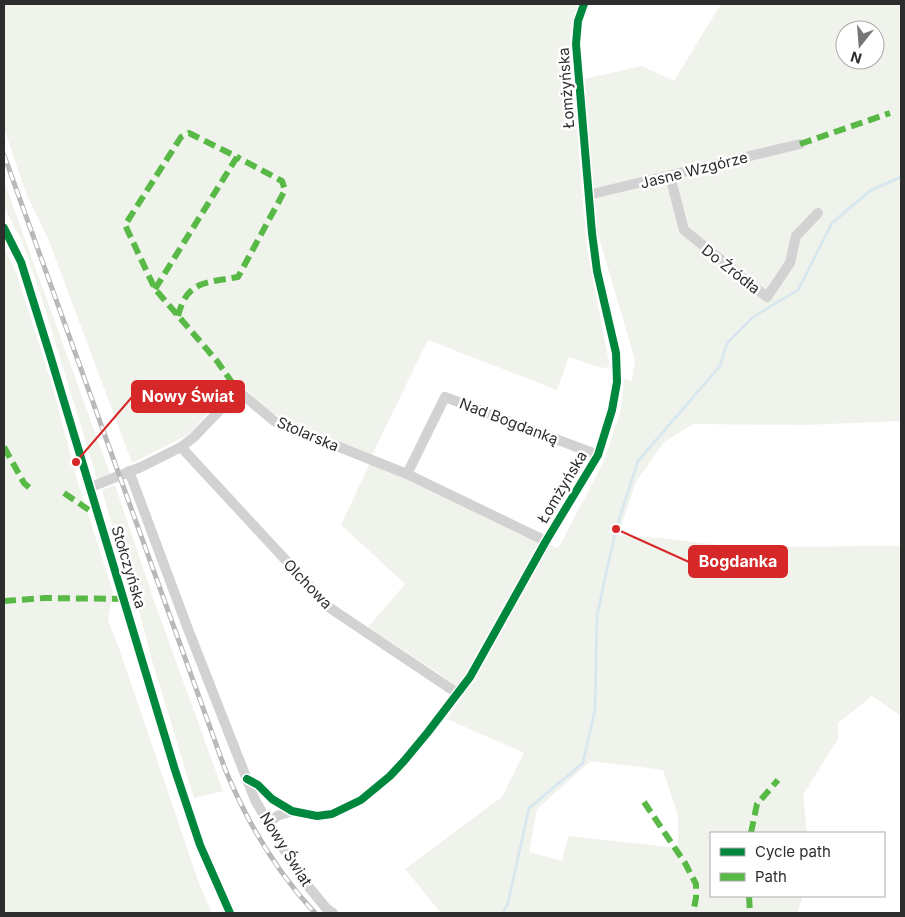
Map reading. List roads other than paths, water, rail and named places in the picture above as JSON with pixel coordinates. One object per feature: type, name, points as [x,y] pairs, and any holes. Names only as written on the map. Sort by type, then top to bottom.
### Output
[{"type":"street","name":"Łomżyńska","points":[[247,779],[258,785],[272,799],[292,811],[317,816],[332,814],[360,800],[390,776],[428,732],[470,677],[546,541],[598,455],[612,410],[618,366],[597,271],[588,195],[576,37],[578,21],[584,4]]},
{"type":"street","name":"Jasne Wzgórze","points":[[588,195],[800,144]]},
{"type":"street","name":"Do Źródła","points":[[670,176],[684,230],[767,297],[790,263],[796,236],[818,213]]},
{"type":"street","name":"Stołczyńska","points":[[4,228],[23,267],[175,770],[200,845],[230,913]]},
{"type":"street","name":"Stolarska","points":[[91,487],[181,448],[194,438],[238,391],[274,421],[407,474],[546,541]]},
{"type":"street","name":"Nad Bogdanką","points":[[407,474],[445,397],[598,455]]},
{"type":"street","name":"Olchowa","points":[[181,448],[330,608],[456,693]]},
{"type":"street","name":"Nowy Świat","points":[[129,471],[255,800],[308,886],[326,908],[333,913]]},
{"type":"street","points":[[269,823],[277,816],[292,811]]},
{"type":"waterway","points":[[503,913],[508,903],[529,808],[583,763],[595,709],[597,615],[616,529],[638,461],[720,366],[727,343],[753,317],[798,290],[832,223],[871,190],[901,177]]},
{"type":"railway","points":[[4,155],[225,769],[253,827],[275,863],[315,913]]},
{"type":"place","name":"Nowy Świat","points":[[76,462]]},
{"type":"place","name":"Bogdanka","points":[[616,529]]}]
